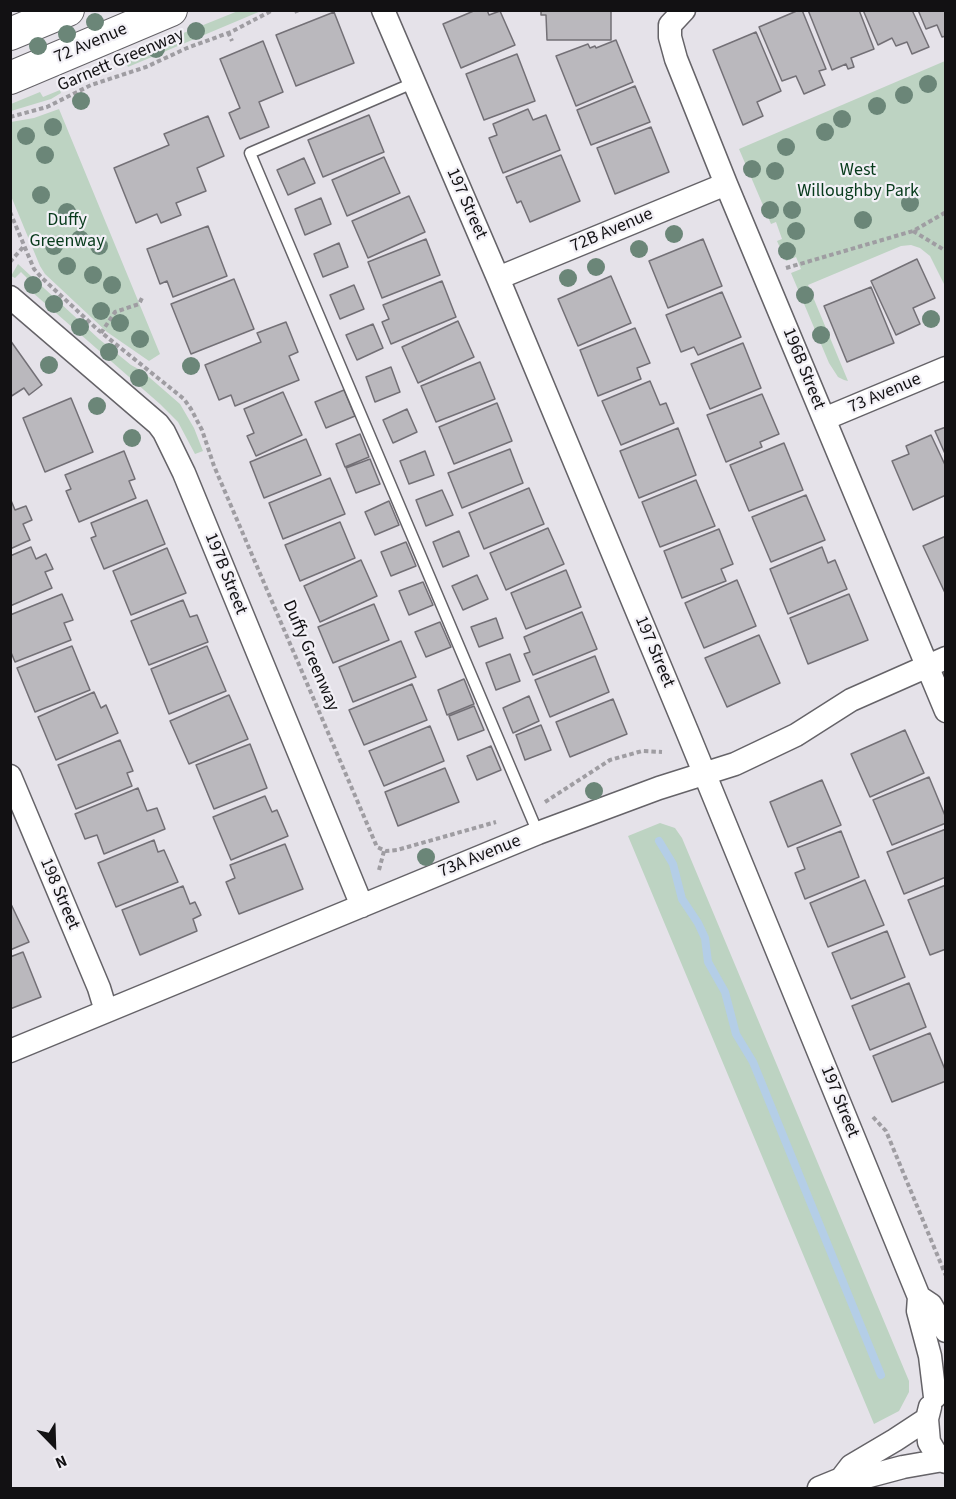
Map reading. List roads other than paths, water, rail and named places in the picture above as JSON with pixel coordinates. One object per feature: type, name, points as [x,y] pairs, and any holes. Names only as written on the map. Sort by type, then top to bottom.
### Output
[{"type":"main road","points":[[10,34],[68,10]]},
{"type":"main road","name":"72 Avenue","points":[[10,78],[171,10]]},
{"type":"street","name":"197 Street","points":[[382,10],[498,278],[919,1297],[918,1311],[940,1392]]},
{"type":"street","name":"196B Street","points":[[677,18],[669,37],[676,59],[824,419],[936,662],[945,711]]},
{"type":"street","name":"72B Avenue","points":[[498,278],[726,184]]},
{"type":"street","name":"197B Street","points":[[10,297],[164,432],[184,472],[362,906]]},
{"type":"street","name":"73 Avenue","points":[[824,419],[945,369]]},
{"type":"street","name":"73A Avenue","points":[[10,1051],[538,833],[659,788],[735,765],[796,735],[851,700],[936,662]]},
{"type":"street","name":"198 Street","points":[[10,776],[99,988],[106,1011]]},
{"type":"street","name":"197 Street","points":[[919,1297],[931,1305],[945,1331]]},
{"type":"street","points":[[819,1488],[841,1479],[858,1479],[903,1467],[944,1461],[929,1442],[927,1419],[929,1407],[940,1392]]},
{"type":"street","points":[[841,1479],[851,1467],[927,1419]]},
{"type":"lane","points":[[413,83],[250,153],[538,833]]},
{"type":"waterway","points":[[659,841],[673,864],[682,899],[705,938],[708,962],[725,992],[736,1034],[753,1062],[881,1375]]},
{"type":"park label","name":"West Willoughby Park","points":[[858,181]]},
{"type":"park label","name":"Duffy Greenway","points":[[67,231]]}]
